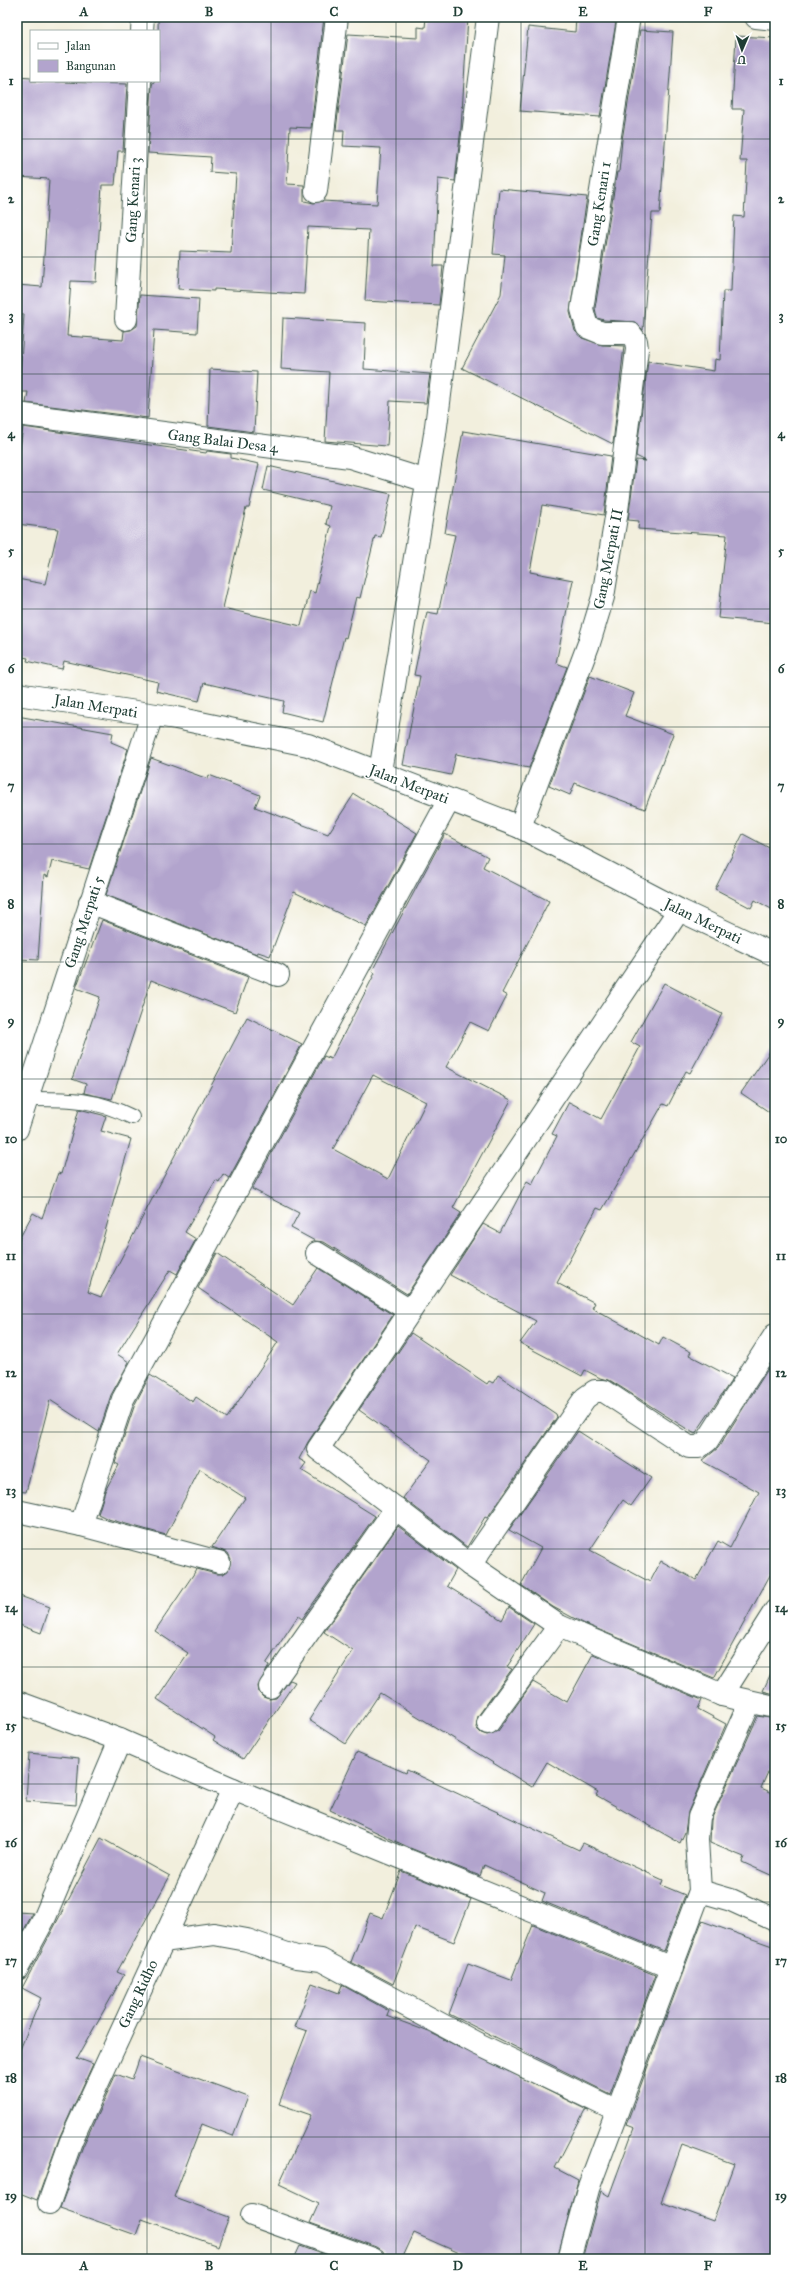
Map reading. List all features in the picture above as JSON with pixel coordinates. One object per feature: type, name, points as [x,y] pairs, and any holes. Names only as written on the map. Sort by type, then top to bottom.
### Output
[{"type":"street","points":[[142,30],[143,17]]},
{"type":"street","points":[[316,191],[337,17]]},
{"type":"street","points":[[380,772],[437,418],[488,17]]},
{"type":"street","name":"Gang Kenari 1","points":[[629,17],[582,309],[587,327],[602,333],[630,333],[636,341],[637,350]]},
{"type":"street","points":[[756,17],[775,19]]},
{"type":"street","name":"Gang Kenari 3","points":[[126,320],[140,82]]},
{"type":"street","name":"Gang Merpati II","points":[[520,827],[588,643],[603,597],[617,511],[637,350]]},
{"type":"street","name":"Gang Balai Desa 4","points":[[17,414],[350,457],[426,481]]},
{"type":"street","name":"Jalan Merpati","points":[[17,694],[152,715],[308,745],[520,827],[680,910],[775,955]]},
{"type":"street","name":"Gang Merpati 5","points":[[17,1129],[152,715]]},
{"type":"street","points":[[81,1526],[123,1399],[449,800]]},
{"type":"street","points":[[90,902],[278,975]]},
{"type":"street","points":[[680,910],[318,1449],[470,1565],[559,1626],[722,1695],[775,1707]]},
{"type":"street","points":[[317,1253],[410,1311]]},
{"type":"street","points":[[470,1565],[585,1398],[595,1391],[604,1391],[689,1448],[699,1447],[707,1441],[775,1335]]},
{"type":"street","points":[[270,1687],[396,1508]]},
{"type":"street","points":[[17,1511],[219,1562]]},
{"type":"street","points":[[722,1695],[775,1611]]},
{"type":"street","points":[[488,1723],[559,1626]]},
{"type":"street","points":[[17,1702],[120,1740],[233,1789],[672,1968]]},
{"type":"street","points":[[569,2259],[588,2189],[700,1891],[697,1839],[698,1816],[750,1702]]},
{"type":"street","points":[[17,1969],[46,1917],[120,1740]]},
{"type":"street","name":"Gang Ridho","points":[[49,2202],[71,2141],[233,1789]]},
{"type":"street","points":[[700,1891],[731,1900],[775,1920]]},
{"type":"street","points":[[163,1941],[214,1934],[247,1940],[296,1957],[321,1960],[476,2043],[618,2111]]},
{"type":"street","points":[[252,2215],[373,2259]]},
{"type":"lane","points":[[27,1099],[76,1099],[109,1106],[132,1117]]},
{"type":"building","points":[[158,17],[324,17],[311,128],[290,127],[287,184],[304,185],[304,201],[314,203],[322,201],[377,204],[381,148],[343,146],[344,130],[336,130],[348,34],[418,38],[418,27],[425,28],[426,17],[468,17],[461,128],[455,181],[438,179],[434,266],[443,266],[439,305],[365,301],[369,230],[308,227],[304,294],[214,289],[214,291],[178,289],[180,251],[231,253],[236,174],[210,172],[211,157],[148,153],[152,85],[154,82],[160,82],[160,30],[158,30]]},
{"type":"building","points":[[576,18],[616,22],[600,117],[520,111],[528,27],[575,32]]},
{"type":"building","points":[[640,30],[673,32],[660,213],[652,213],[643,330],[635,322],[604,320],[597,318],[595,308],[617,172],[619,172],[622,140]]},
{"type":"building","points":[[736,36],[775,38],[775,623],[718,618],[727,535],[638,529],[639,521],[628,520],[636,460],[646,461],[636,456],[648,361],[714,371],[715,359],[720,360],[723,291],[731,291],[734,216],[744,217],[747,161],[740,161],[744,109],[732,109]]},
{"type":"building","points":[[17,76],[30,77],[30,82],[127,84],[123,151],[118,151],[115,185],[102,185],[96,282],[71,281],[67,336],[123,340],[124,331],[131,330],[137,326],[140,295],[199,299],[197,333],[154,330],[148,418],[26,403],[28,392],[19,392],[24,314],[17,314],[17,285],[42,287],[49,179],[17,177]]},
{"type":"building","points":[[499,189],[587,197],[570,312],[575,331],[582,338],[602,345],[624,346],[613,444],[462,368],[501,294],[505,255],[493,254]]},
{"type":"building","points":[[283,318],[366,323],[364,369],[430,374],[426,403],[390,401],[387,446],[325,441],[329,372],[281,369]]},
{"type":"building","points":[[210,369],[257,372],[254,432],[208,426]]},
{"type":"building","points":[[23,427],[206,453],[207,451],[231,454],[231,458],[259,464],[249,508],[246,508],[223,608],[301,626],[310,591],[315,593],[331,526],[326,524],[330,506],[263,490],[268,466],[391,494],[381,537],[375,536],[360,598],[356,597],[346,638],[344,637],[323,722],[282,712],[284,701],[204,683],[199,701],[156,691],[158,682],[64,661],[62,669],[27,661],[28,658],[17,656],[17,579],[45,584],[58,529],[17,524],[17,468]]},
{"type":"building","points":[[463,431],[611,456],[604,515],[542,505],[530,572],[573,580],[556,663],[567,667],[529,768],[456,754],[451,775],[403,765],[420,676],[414,675],[427,612],[438,614],[455,535],[445,533]]},
{"type":"building","points":[[590,676],[634,693],[625,716],[673,734],[645,809],[575,783],[570,795],[549,786]]},
{"type":"building","points":[[17,716],[113,733],[111,742],[128,749],[89,869],[52,861],[48,877],[44,875],[38,960],[17,959]]},
{"type":"building","points":[[151,758],[208,779],[209,775],[260,795],[255,807],[328,834],[354,794],[417,833],[366,926],[294,892],[270,956],[258,952],[257,954],[106,895]]},
{"type":"building","points":[[445,834],[488,857],[483,867],[549,901],[502,993],[507,996],[489,1031],[470,1022],[446,1067],[511,1100],[453,1208],[461,1213],[407,1294],[324,1242],[315,1241],[291,1228],[299,1213],[252,1189],[324,1056],[331,1059],[375,973],[372,971]],"holes":[[[373,1075],[426,1102],[388,1179],[333,1149]]]},
{"type":"building","points":[[743,834],[775,851],[775,911],[755,900],[751,908],[715,889]]},
{"type":"building","points":[[102,920],[248,977],[235,1012],[151,980],[112,1099],[84,1093],[86,1084],[72,1079],[100,997],[76,988]]},
{"type":"building","points":[[664,983],[722,1014],[690,1073],[686,1071],[668,1106],[663,1104],[602,1210],[597,1208],[557,1283],[595,1303],[592,1308],[659,1345],[663,1337],[691,1352],[689,1355],[733,1378],[695,1434],[611,1381],[600,1378],[585,1370],[582,1376],[520,1343],[536,1321],[450,1275],[483,1224],[500,1233],[527,1181],[532,1184],[557,1136],[552,1134],[569,1102],[601,1119],[640,1047],[631,1042]]},
{"type":"building","points":[[247,1017],[302,1044],[229,1178],[223,1174],[219,1182],[216,1180],[185,1232],[196,1239],[177,1274],[170,1270],[117,1354],[129,1362],[111,1395],[99,1432],[50,1400],[26,1492],[17,1491],[17,1243],[33,1213],[42,1218],[58,1173],[61,1174],[79,1109],[106,1116],[101,1131],[131,1139],[88,1292],[101,1297]]},
{"type":"building","points":[[775,1044],[775,1116],[741,1093]]},
{"type":"building","points":[[217,1253],[293,1305],[318,1268],[393,1315],[308,1442],[299,1459],[306,1463],[301,1470],[375,1516],[302,1619],[298,1616],[266,1664],[269,1666],[258,1686],[259,1693],[263,1697],[269,1699],[276,1698],[290,1680],[295,1682],[243,1759],[213,1740],[215,1737],[157,1699],[188,1653],[155,1631],[197,1569],[216,1574],[223,1574],[228,1571],[231,1559],[228,1553],[212,1547],[245,1498],[200,1469],[166,1535],[108,1519],[98,1514],[105,1491],[119,1465],[115,1463],[135,1404],[150,1375],[193,1402],[196,1397],[227,1418],[278,1342],[198,1288]]},
{"type":"building","points":[[411,1333],[487,1384],[489,1381],[493,1383],[498,1375],[556,1414],[557,1417],[487,1518],[485,1517],[467,1547],[403,1498],[431,1460],[359,1410]]},
{"type":"building","points":[[775,1358],[775,1566],[714,1678],[583,1623],[553,1607],[521,1585],[541,1548],[509,1530],[578,1431],[651,1478],[631,1506],[623,1500],[590,1550],[650,1582],[661,1561],[696,1580],[718,1541],[730,1548],[759,1492],[702,1461],[718,1448]]},
{"type":"building","points":[[398,1526],[456,1570],[447,1586],[502,1620],[509,1607],[534,1624],[507,1667],[512,1669],[478,1716],[476,1728],[481,1733],[487,1735],[498,1731],[533,1682],[567,1702],[593,1654],[702,1700],[698,1709],[726,1724],[688,1812],[685,1832],[680,1843],[596,1795],[598,1792],[547,1762],[532,1787],[380,1693],[346,1744],[309,1720],[353,1651],[324,1632]]},
{"type":"building","points":[[17,1595],[50,1607],[41,1633],[17,1624]]},
{"type":"building","points":[[775,1664],[775,1694],[763,1691]]},
{"type":"building","points":[[758,1716],[775,1719],[775,1756],[761,1788],[775,1794],[775,1877],[742,1862],[744,1857],[710,1843],[711,1820]]},
{"type":"building","points":[[357,1752],[406,1773],[407,1770],[579,1850],[583,1843],[663,1880],[661,1885],[685,1895],[664,1951],[542,1901],[545,1893],[484,1865],[480,1876],[410,1848],[330,1810]]},
{"type":"building","points":[[29,1753],[79,1758],[76,1805],[26,1801]]},
{"type":"building","points":[[101,1838],[170,1876],[117,1972],[124,1975],[77,2058],[93,2064],[60,2136],[37,2200],[17,2192],[17,2057],[41,1998],[22,1988]]},
{"type":"building","points":[[401,1871],[471,1899],[454,1942],[415,1927],[393,1984],[351,1962],[370,1913],[383,1918]]},
{"type":"building","points":[[17,1912],[33,1913],[19,1939],[17,1939]]},
{"type":"building","points":[[702,1921],[775,1947],[775,2259],[582,2259],[601,2191],[609,2196],[634,2128],[626,2125]],"holes":[[[682,2145],[734,2164],[713,2221],[661,2202]]]},
{"type":"building","points":[[533,1925],[655,1975],[610,2094],[449,2014],[468,1964],[511,1980]]},
{"type":"building","points":[[312,1983],[339,1993],[342,1985],[389,2011],[387,2016],[429,2032],[589,2111],[585,2110],[555,2168],[578,2180],[557,2259],[473,2259],[414,2233],[402,2259],[385,2259],[383,2251],[377,2247],[310,2223],[319,2203],[279,2184],[311,2115],[279,2104],[307,2031],[295,2027]]},
{"type":"building","points":[[140,2057],[248,2097],[233,2136],[202,2124],[174,2197],[229,2217],[218,2246],[142,2219],[136,2235],[60,2208],[83,2146],[116,2074],[132,2080]]},
{"type":"building","points":[[300,2246],[336,2259],[294,2259]]}]
